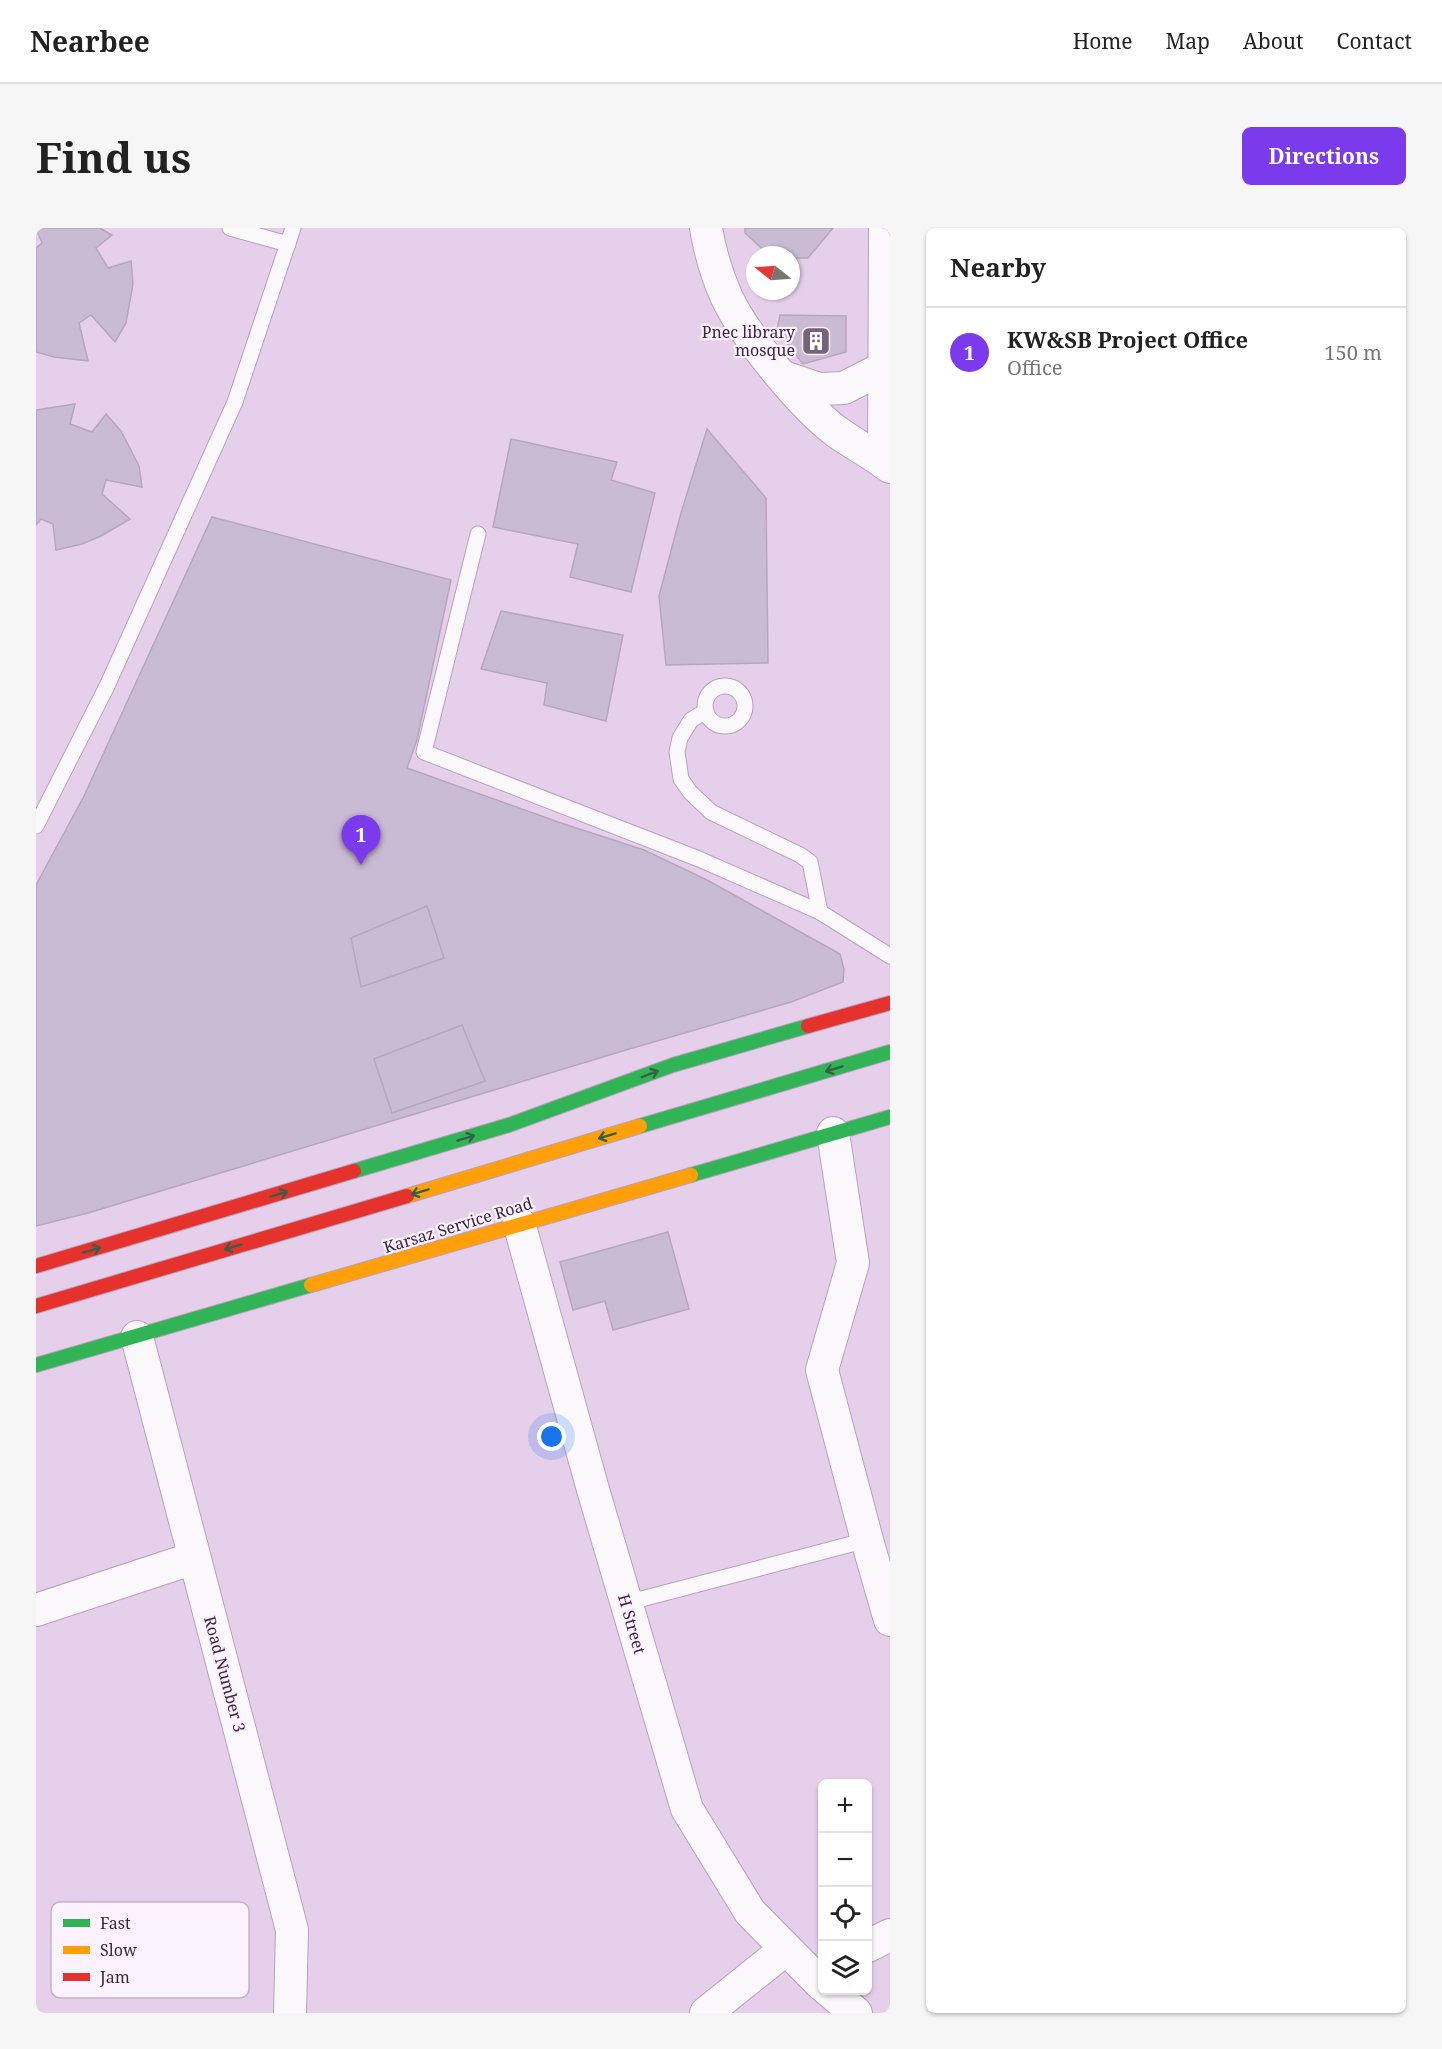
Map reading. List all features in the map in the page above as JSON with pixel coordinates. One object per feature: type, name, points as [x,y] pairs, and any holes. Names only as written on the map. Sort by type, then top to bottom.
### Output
[{"type":"main road","points":[[36,1266],[509,1125],[673,1065],[890,1004]]},
{"type":"main road","points":[[36,1305],[890,1052]]},
{"type":"main road","name":"Karsaz Service Road","points":[[36,1365],[890,1117]]},
{"type":"street","points":[[706,228],[709,248],[727,299],[751,336],[783,377],[817,414],[836,431],[887,465]]},
{"type":"street","points":[[885,228],[887,465]]},
{"type":"street","points":[[783,377],[819,389],[844,388],[885,367]]},
{"type":"street","points":[[833,1133],[853,1263],[822,1370],[890,1620]]},
{"type":"street","name":"H Street","points":[[519,1224],[687,1809],[750,1912],[786,1949],[818,1976]]},
{"type":"street","name":"Road Number 3","points":[[136,1337],[292,1930],[290,2013]]},
{"type":"street","points":[[36,1610],[194,1558]]},
{"type":"street","points":[[872,1944],[890,1935]]},
{"type":"street","points":[[706,2013],[786,1949]]},
{"type":"street","name":"H Street","points":[[838,1995],[856,2013]]},
{"type":"lane","points":[[230,228],[288,244]]},
{"type":"lane","points":[[36,826],[107,686],[235,402],[293,228]]},
{"type":"lane","points":[[478,534],[424,752],[669,846],[820,912],[890,956]]},
{"type":"lane","points":[[706,711],[691,720],[680,738],[677,752],[681,779],[690,792],[711,812],[810,862],[820,912]]},
{"type":"lane","points":[[626,1603],[867,1540]]},
{"type":"building","points":[[36,228],[100,228],[112,235],[96,248],[108,268],[131,261],[133,284],[126,323],[115,342],[91,315],[79,323],[88,361],[54,357],[36,352],[36,248],[42,243]]},
{"type":"building","points":[[745,228],[833,228],[808,258],[800,258],[800,246],[759,246],[745,233]]},
{"type":"building","name":"Pnec library mosque","points":[[780,315],[846,316],[846,352],[803,364],[777,330]]},
{"type":"building","points":[[75,404],[70,424],[92,432],[106,414],[121,431],[139,466],[142,487],[106,480],[102,494],[130,519],[82,544],[56,550],[53,524],[41,519],[36,525],[36,410]]},
{"type":"building","points":[[707,429],[766,498],[768,663],[666,665],[659,596]]},
{"type":"building","points":[[511,439],[617,462],[611,480],[655,493],[631,592],[570,577],[578,544],[493,527]]},
{"type":"building","points":[[212,517],[451,580],[417,740],[407,768],[644,850],[707,880],[840,954],[844,969],[843,982],[791,1002],[88,1213],[36,1226],[36,885],[84,796]]},
{"type":"building","points":[[501,611],[623,635],[606,721],[544,705],[547,683],[481,669]]},
{"type":"building","points":[[427,906],[444,958],[361,987],[351,938]]},
{"type":"building","points":[[462,1025],[485,1081],[392,1113],[374,1059]]},
{"type":"building","points":[[668,1232],[689,1309],[613,1330],[605,1301],[573,1310],[560,1262]]},
{"type":"traffic: fast","points":[[354,1171],[509,1125],[673,1065],[808,1026]]},
{"type":"traffic: fast","points":[[640,1126],[890,1052]]},
{"type":"traffic: fast","points":[[691,1175],[890,1117]]},
{"type":"traffic: fast","points":[[36,1365],[311,1285]]},
{"type":"traffic: slow","points":[[407,1196],[640,1126]]},
{"type":"traffic: slow","points":[[311,1285],[691,1175]]},
{"type":"traffic: jam","points":[[808,1026],[890,1003]]},
{"type":"traffic: jam","points":[[36,1266],[354,1171]]},
{"type":"traffic: jam","points":[[36,1306],[407,1196]]},
{"type":"place","name":"Pnec library mosque","points":[[816,341]]},
{"type":"place","name":"KW&SB Project Office","points":[[361,865]]}]
